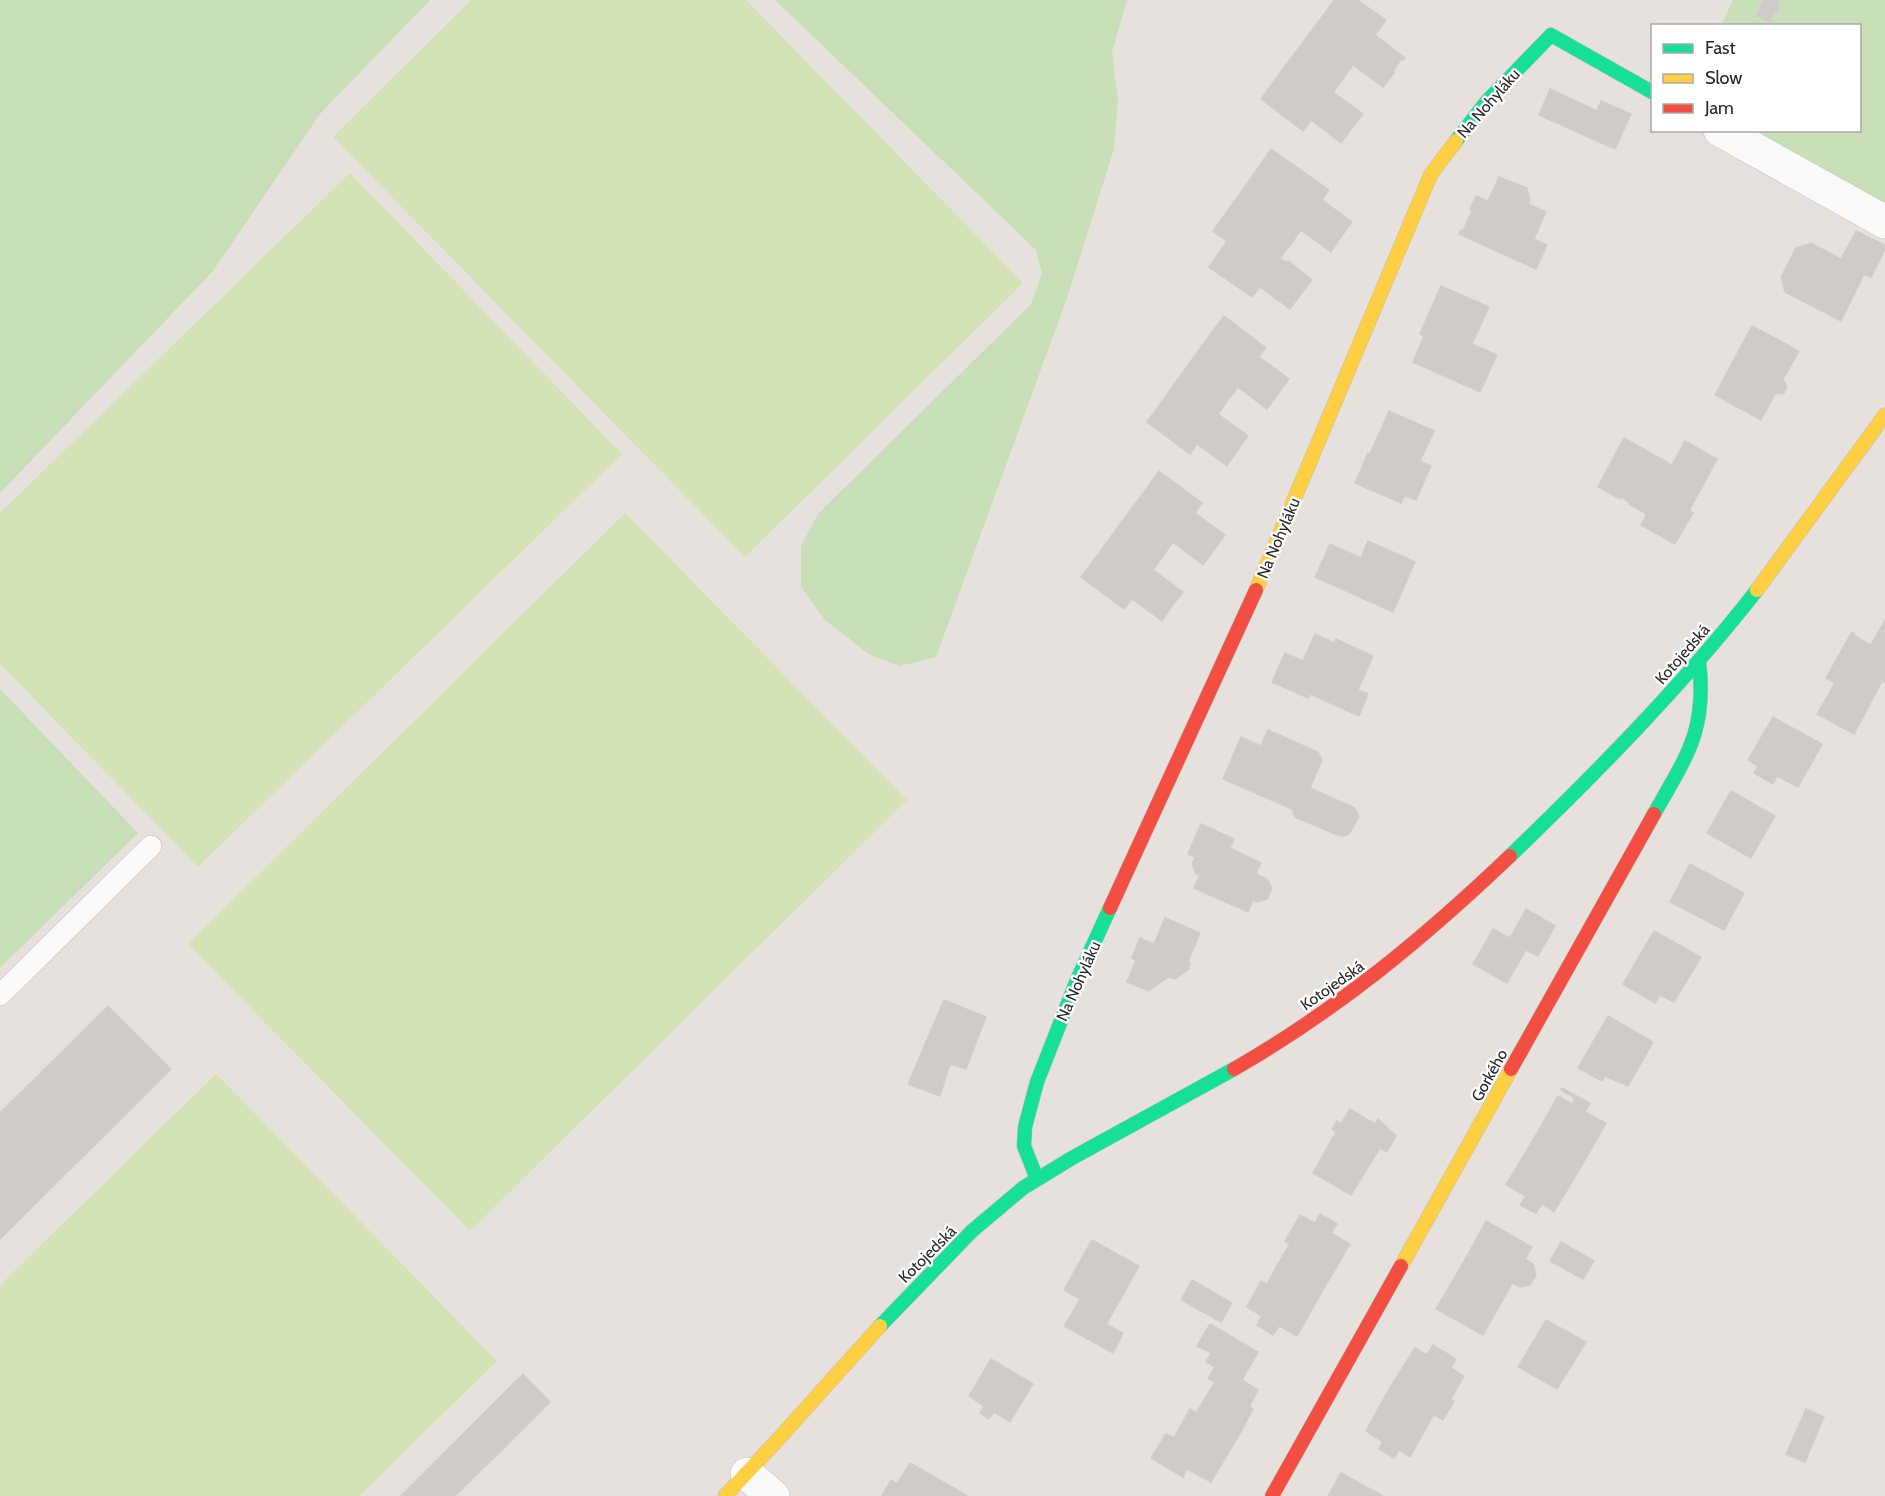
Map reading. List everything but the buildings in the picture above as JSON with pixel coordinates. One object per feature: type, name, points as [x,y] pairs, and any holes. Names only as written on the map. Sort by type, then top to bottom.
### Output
[{"type":"street","name":"Na Nohyláku","points":[[1037,1179],[1024,1146],[1025,1127],[1037,1082],[1059,1024],[1082,969],[1257,588],[1431,174],[1486,101],[1551,34],[1651,91]]},
{"type":"street","points":[[1724,132],[1885,222]]},
{"type":"street","name":"Kotojedská","points":[[736,1485],[893,1311],[940,1263],[1010,1198],[1073,1157],[1260,1053],[1338,1003],[1376,975],[1455,907],[1592,777],[1699,661],[1769,574],[1885,415]]},
{"type":"street","name":"Gorkého","points":[[1272,1496],[1684,762],[1696,737],[1700,720],[1702,686],[1699,661]]},
{"type":"street","points":[[736,1485],[773,1496]]},
{"type":"lane","points":[[0,995],[151,846]]},
{"type":"green space","points":[[0,0],[430,0],[320,114],[213,271],[0,493]]},
{"type":"green space","points":[[471,0],[746,0],[1023,283],[745,557],[333,137]]},
{"type":"green space","points":[[775,0],[1127,0],[1112,52],[1118,101],[1114,149],[1067,298],[936,657],[900,666],[870,655],[825,620],[801,587],[801,546],[818,514],[1031,304],[1042,274],[1036,250]]},
{"type":"green space","points":[[1733,0],[1885,0],[1885,210],[1745,132],[1861,132],[1861,24],[1722,24]]},
{"type":"green space","points":[[350,173],[622,454],[198,867],[0,664],[0,513]]},
{"type":"green space","points":[[625,513],[907,800],[470,1231],[188,944]]},
{"type":"green space","points":[[0,689],[138,833],[0,968]]},
{"type":"green space","points":[[216,1074],[497,1361],[359,1496],[0,1496],[0,1285]]},
{"type":"traffic: fast","points":[[1456,141],[1487,101],[1551,35],[1651,91]]},
{"type":"traffic: fast","points":[[1510,856],[1638,728],[1757,590]]},
{"type":"traffic: fast","points":[[1654,814],[1692,742],[1700,706],[1699,661]]},
{"type":"traffic: fast","points":[[1037,1179],[1024,1146],[1025,1127],[1037,1082],[1077,980],[1110,908]]},
{"type":"traffic: fast","points":[[880,1326],[972,1231],[1023,1188],[1072,1158],[1234,1069]]},
{"type":"traffic: slow","points":[[1256,590],[1431,174],[1456,141]]},
{"type":"traffic: slow","points":[[1757,590],[1885,415]]},
{"type":"traffic: slow","points":[[1401,1266],[1511,1069]]},
{"type":"traffic: slow","points":[[725,1496],[880,1326]]},
{"type":"traffic: jam","points":[[1110,908],[1256,590]]},
{"type":"traffic: jam","points":[[1511,1069],[1654,814]]},
{"type":"traffic: jam","points":[[1234,1069],[1308,1022],[1378,971],[1445,916],[1510,856]]},
{"type":"traffic: jam","points":[[1272,1496],[1401,1266]]}]
